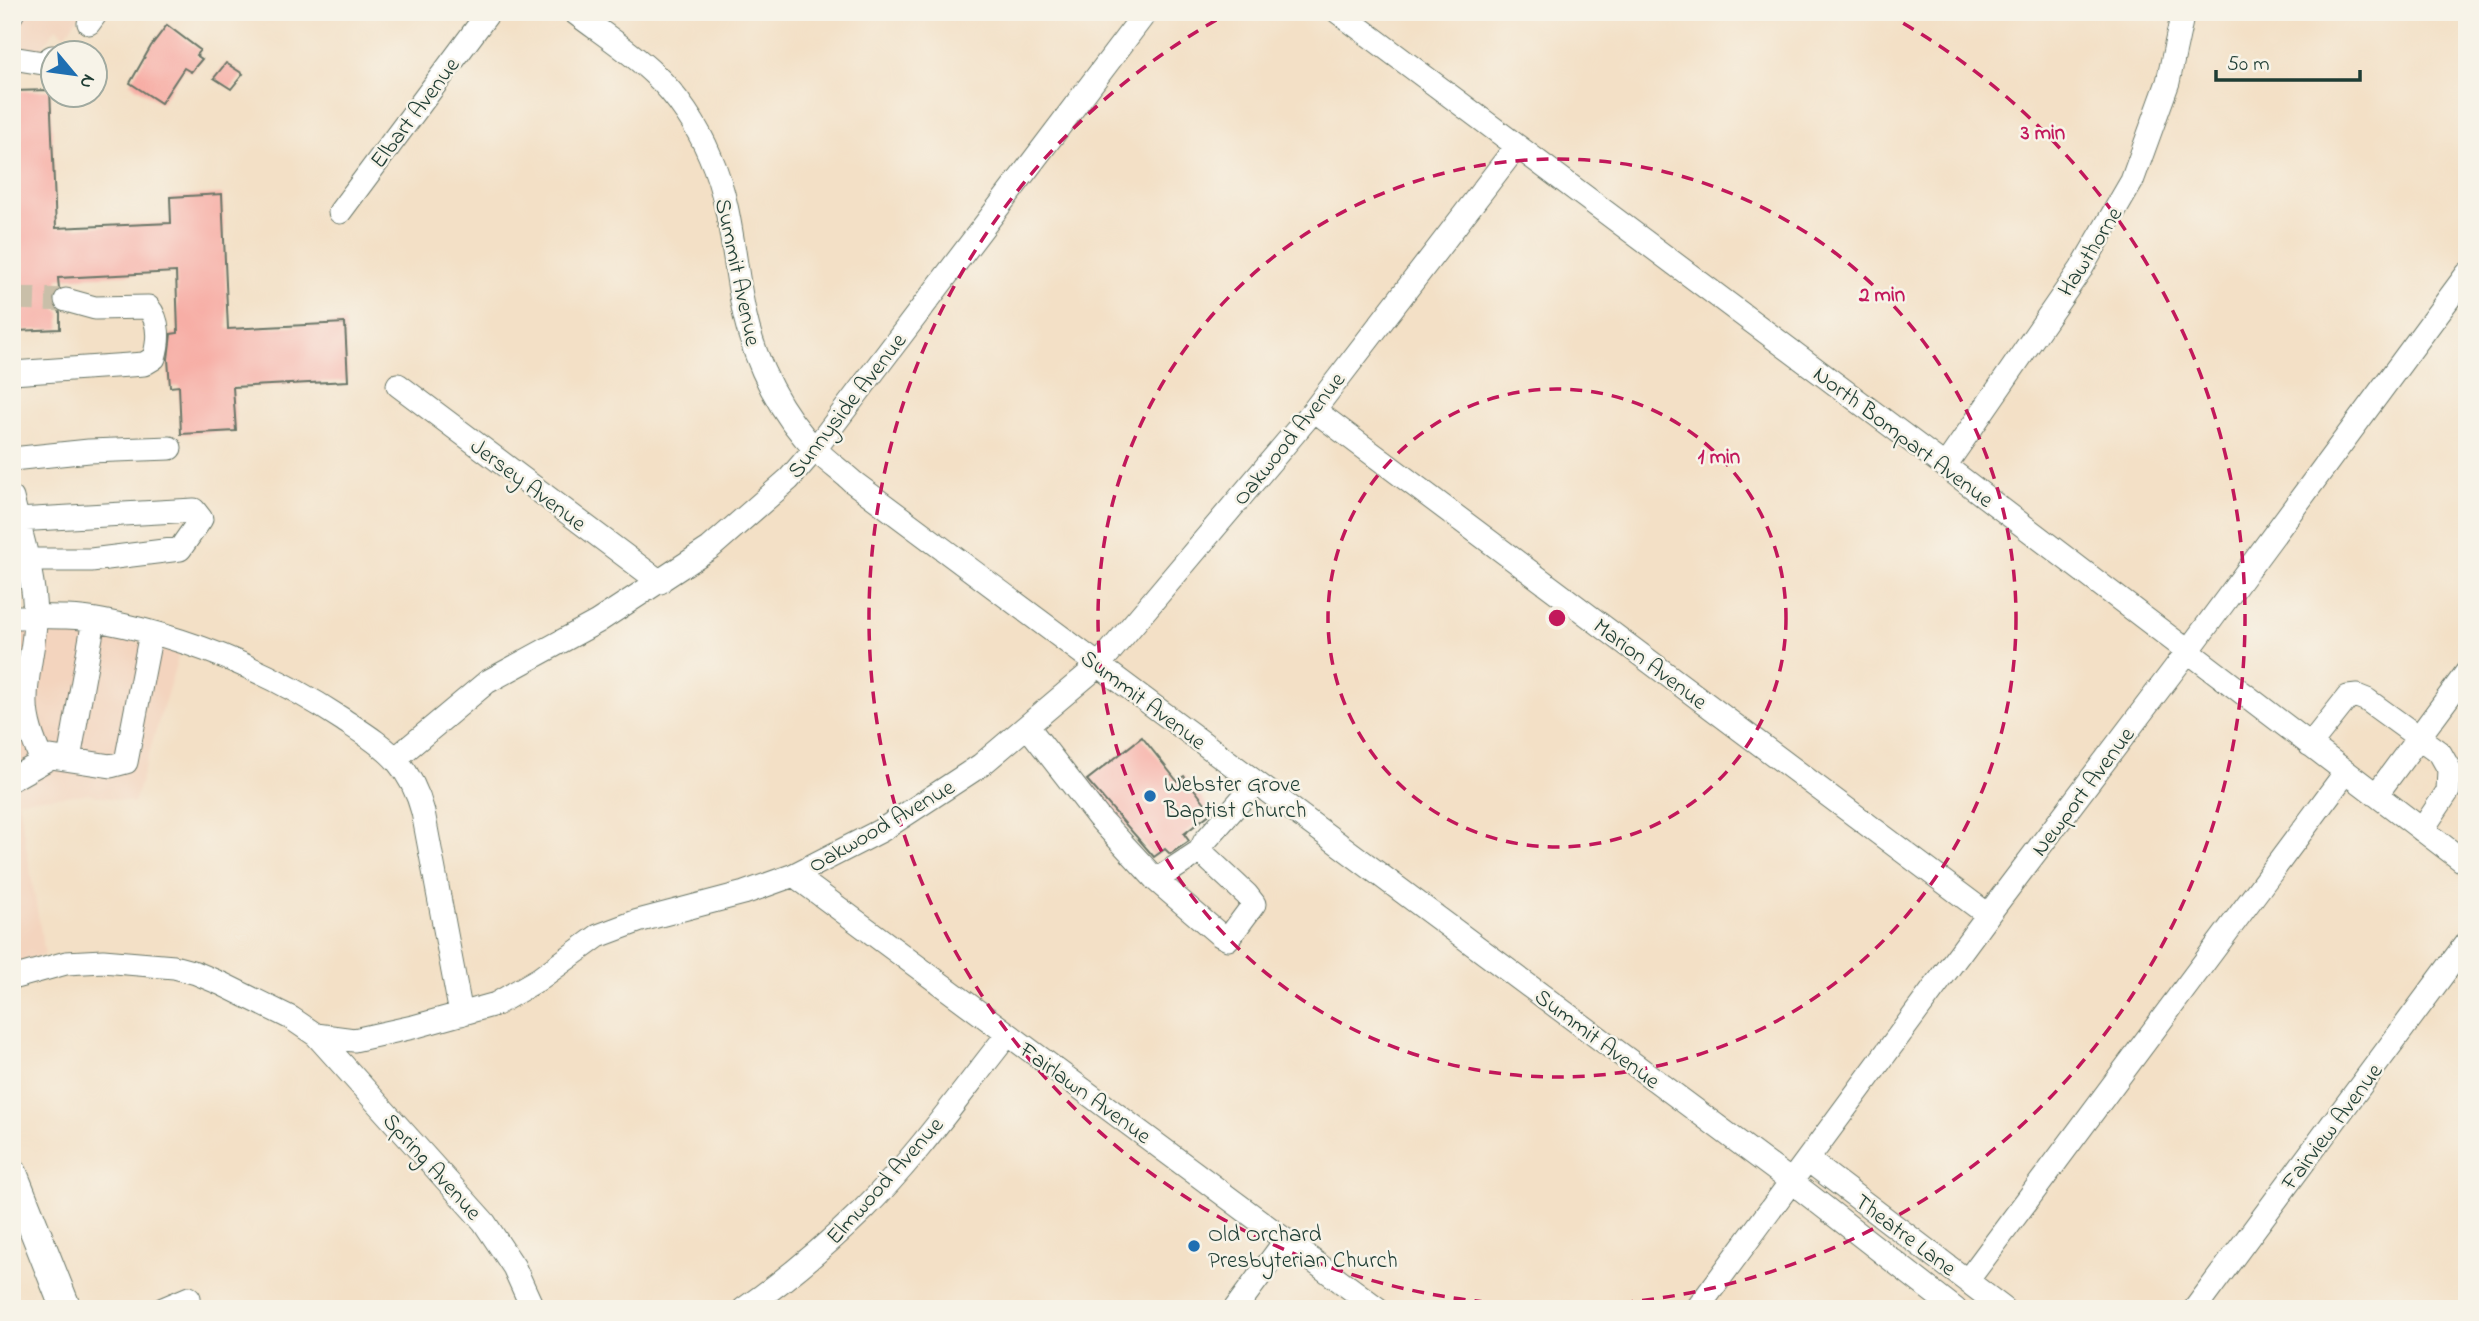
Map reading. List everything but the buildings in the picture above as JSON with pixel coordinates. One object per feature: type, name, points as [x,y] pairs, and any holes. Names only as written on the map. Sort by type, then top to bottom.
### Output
[{"type":"main road","points":[[12,1172],[66,1309]]},
{"type":"street","name":"Elbart Avenue","points":[[340,212],[489,12]]},
{"type":"street","name":"Summit Avenue","points":[[574,12],[654,74],[673,96],[705,146],[718,177],[730,218],[745,315],[755,353],[775,394],[815,449],[853,482],[1792,1182],[1955,1309]]},
{"type":"street","name":"Sunnyside Avenue","points":[[395,759],[487,682],[597,622],[710,548],[789,479],[815,449],[1146,12]]},
{"type":"street","name":"North Bompart Avenue","points":[[1338,12],[1945,466],[2467,864]]},
{"type":"street","name":"Hawthorne","points":[[1945,466],[2081,269],[2132,181],[2168,82],[2183,12]]},
{"type":"street","points":[[12,58],[38,61]]},
{"type":"street","name":"Oakwood Avenue","points":[[12,978],[66,962],[103,961],[174,967],[222,984],[291,1018],[316,1035],[354,1040],[496,1004],[519,992],[598,936],[638,921],[744,893],[794,875],[882,830],[981,765],[1098,666],[1314,410],[1516,147]]},
{"type":"street","name":"Newport Avenue","points":[[1697,1309],[2467,274]]},
{"type":"street","points":[[12,373],[144,364],[154,358],[158,344],[156,316],[148,307],[95,308],[66,300]]},
{"type":"street","name":"Jersey Avenue","points":[[398,385],[660,582]]},
{"type":"street","name":"Marion Avenue","points":[[1314,410],[1988,915]]},
{"type":"street","points":[[12,459],[89,451],[170,448]]},
{"type":"street","points":[[27,560],[91,560],[180,549],[201,519],[194,510],[15,509],[27,560],[32,579],[24,617],[34,642],[26,700],[30,732],[42,761]]},
{"type":"street","points":[[24,617],[94,620],[151,632],[219,654],[287,686],[362,733],[395,759],[418,794],[423,812],[461,1014]]},
{"type":"street","points":[[69,759],[94,620]]},
{"type":"street","points":[[12,779],[51,757],[111,766],[126,762],[151,632]]},
{"type":"street","points":[[2376,795],[2467,671]]},
{"type":"street","points":[[2310,745],[2348,697],[2357,696],[2367,700],[2419,737],[2440,753],[2449,769],[2448,791],[2422,830]]},
{"type":"street","points":[[1028,727],[1098,817],[1156,880],[1228,939],[1254,904],[1200,851]]},
{"type":"street","points":[[1967,1280],[2346,772]]},
{"type":"street","points":[[1156,880],[1200,851],[1205,841],[1256,783]]},
{"type":"street","name":"Fairlawn Avenue","points":[[794,875],[1378,1309]]},
{"type":"street","name":"Fairview Avenue","points":[[2195,1309],[2467,942]]},
{"type":"street","name":"Elmwood Avenue","points":[[744,1309],[809,1259],[866,1207],[1008,1034]]},
{"type":"street","name":"Spring Avenue","points":[[316,1035],[484,1222],[514,1267],[533,1309]]},
{"type":"street","name":"Theatre Lane","points":[[1808,1160],[2004,1309]]},
{"type":"street","points":[[1235,1309],[1286,1240]]},
{"type":"street","points":[[163,1309],[190,1298]]},
{"type":"shaded area","points":[[12,12],[82,12],[65,35],[56,28],[49,38],[38,38],[38,52],[12,43]]},
{"type":"shaded area","points":[[12,629],[74,631],[134,641],[179,654],[134,803],[89,794],[18,800],[45,955],[12,966]]},
{"type":"tunnel","points":[[12,298],[66,300]]},
{"type":"place","name":"Webster Grove Baptist Church","points":[[1150,796]]},
{"type":"place","name":"Old Orchard Presbyterian Church","points":[[1194,1246]]}]
